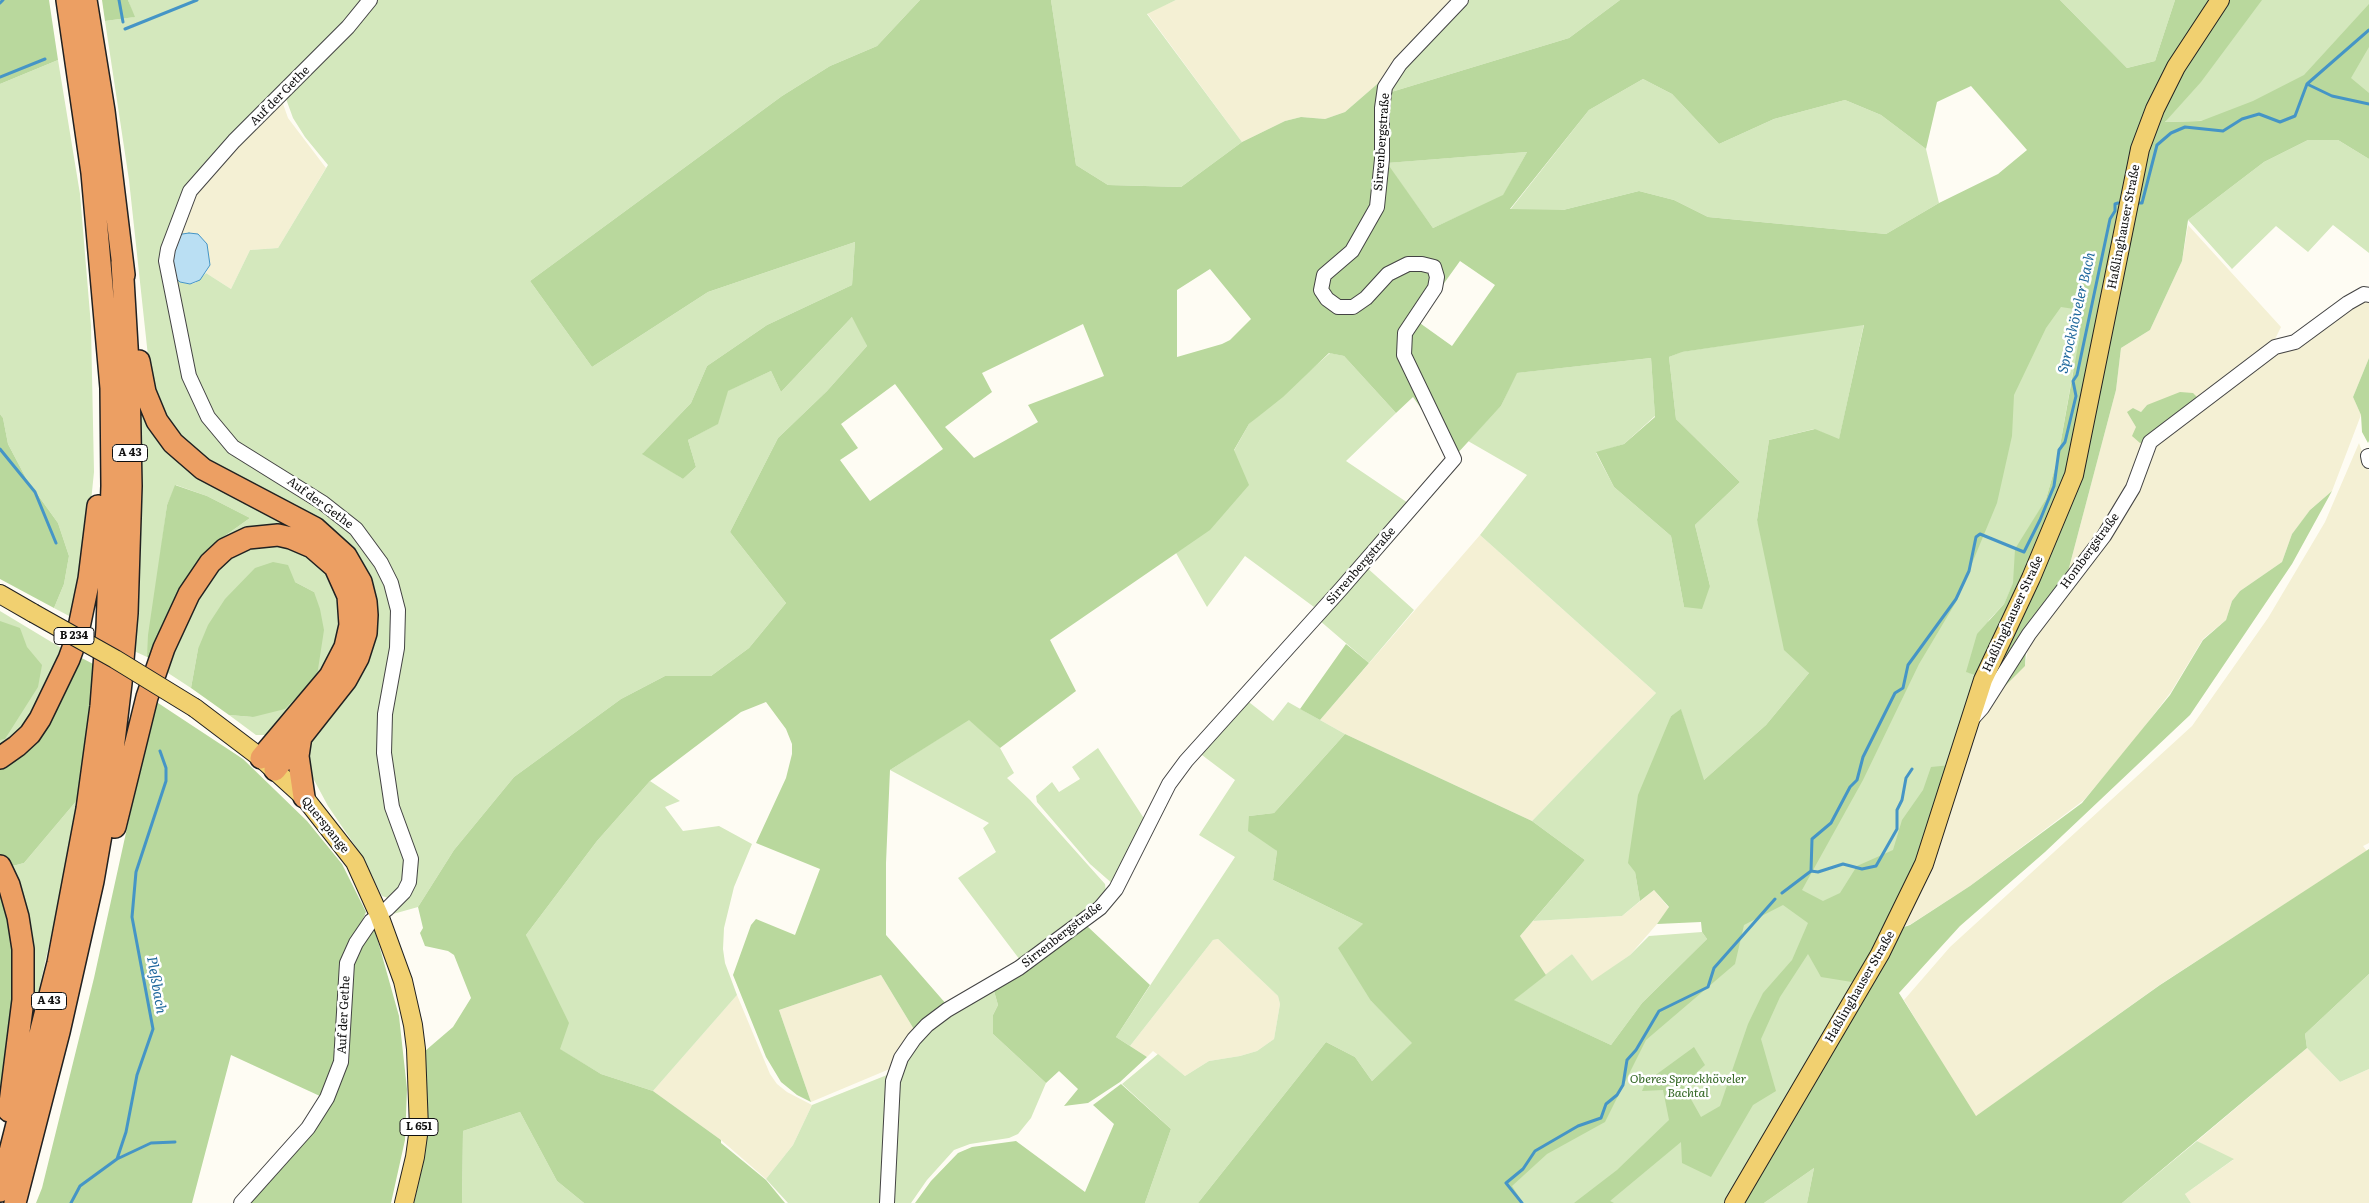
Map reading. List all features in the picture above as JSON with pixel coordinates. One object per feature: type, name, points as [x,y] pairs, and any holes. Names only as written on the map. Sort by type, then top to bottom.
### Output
[{"type":"highway","name":"A 43","points":[[0,1191],[58,963],[87,809],[100,706],[107,628],[112,486],[111,388],[106,312],[92,173],[67,0]]},
{"type":"highway","name":"A 43","points":[[15,1203],[59,1032],[83,928],[107,800],[127,613],[131,486],[130,419],[122,262],[104,111],[86,0]]},
{"type":"highway","points":[[122,262],[145,392],[157,422],[172,443],[203,469],[315,528],[346,556],[361,582],[367,615],[366,634],[358,658],[346,680],[301,735],[268,764]]},
{"type":"highway","points":[[0,758],[24,740],[40,719],[58,684],[77,637],[98,521],[106,312]]},
{"type":"highway","points":[[83,928],[106,866],[146,697],[164,648],[189,594],[210,563],[228,547],[248,538],[278,535],[312,547],[335,567],[348,596],[350,625],[345,647],[330,676],[268,764]]},
{"type":"highway","points":[[301,735],[298,756],[304,797]]},
{"type":"highway","points":[[0,866],[9,885],[18,917],[23,967],[23,1000],[0,1171]]},
{"type":"main road","name":"Haßlinghauser Straße","points":[[1734,1203],[1880,954],[1910,897],[1930,845],[1982,680],[2031,578],[2074,475],[2140,149],[2155,108],[2176,67],[2220,0]]},
{"type":"main road","name":"Querspange","points":[[0,594],[115,659],[195,708],[268,764],[304,797],[354,862],[380,915],[403,981],[413,1025],[416,1049],[418,1133],[412,1175],[404,1203]]},
{"type":"street","name":"Auf der Gethe","points":[[241,1203],[308,1128],[327,1098],[342,1062],[347,963],[356,943],[371,921],[404,892],[411,866],[411,859],[392,807],[384,766],[386,714],[395,667],[398,610],[393,591],[381,563],[356,529],[322,503],[233,447],[208,417],[189,376],[166,261],[168,249],[190,191],[234,141],[348,27],[370,0]]},
{"type":"street","name":"Sirrenbergstraße","points":[[887,1203],[893,1081],[901,1058],[914,1039],[927,1025],[946,1010],[1019,968],[1100,908],[1116,889],[1170,784],[1186,761],[1341,589],[1454,459],[1404,355],[1405,333],[1435,288],[1437,277],[1434,267],[1422,264],[1408,264],[1388,274],[1366,298],[1353,307],[1338,307],[1327,299],[1321,290],[1324,275],[1352,251],[1377,207],[1382,158],[1382,108],[1385,87],[1400,64],[1462,0]]},
{"type":"street","name":"Hombergstraße","points":[[1967,724],[1982,708],[2029,634],[2104,536],[2133,488],[2150,442],[2275,347],[2295,342],[2348,303],[2364,294],[2369,295]]},
{"type":"shaded area","points":[[1176,0],[1457,0],[1387,72],[1383,79],[1345,112],[1325,119],[1301,117],[1285,121],[1242,142],[1147,13]]},
{"type":"shaded area","points":[[281,98],[288,118],[326,168],[278,248],[250,250],[231,289],[206,273],[210,265],[179,235],[192,193]]},
{"type":"shaded area","points":[[2188,225],[2281,327],[2272,345],[2201,403],[2147,405],[2141,412],[2133,408],[2147,442],[2132,488],[2065,583],[2116,390],[2121,348],[2150,330],[2182,261]]},
{"type":"shaded area","points":[[2369,300],[2369,358],[2353,397],[2361,415],[2332,491],[2311,509],[2292,534],[2282,562],[2240,591],[2232,601],[2226,620],[2203,639],[2171,692],[2132,743],[2084,800],[1970,886],[1911,924],[1898,928],[1988,680],[2025,666],[2030,636],[2094,555],[2153,443],[2264,359],[2346,307]]},
{"type":"shaded area","points":[[2359,443],[2369,471],[2369,843],[2363,846],[2367,851],[2161,984],[1975,1117],[1904,1000],[1950,947],[2192,726],[2268,618],[2325,522]]},
{"type":"shaded area","points":[[1480,535],[1656,693],[1532,821],[1345,734],[1320,720]]},
{"type":"shaded area","points":[[1654,890],[1669,908],[1630,955],[1592,982],[1572,954],[1546,975],[1520,936],[1533,921],[1622,916]]},
{"type":"shaded area","points":[[1218,939],[1278,996],[1280,1004],[1274,1039],[1257,1051],[1209,1061],[1185,1076],[1153,1051],[1147,1057],[1130,1046],[1213,940]]},
{"type":"shaded area","points":[[881,975],[915,1031],[892,1068],[811,1102],[779,1010]]},
{"type":"shaded area","points":[[737,995],[770,1074],[777,1084],[787,1092],[812,1105],[793,1145],[766,1179],[721,1140],[653,1091]]},
{"type":"shaded area","points":[[2307,1048],[2340,1082],[2369,1069],[2369,1203],[2191,1203],[2185,1194],[2233,1160],[2197,1141]]},
{"type":"green space","points":[[0,0],[49,0],[58,60],[0,84]]},
{"type":"green space","points":[[102,0],[128,0],[135,17],[105,21]]},
{"type":"green space","points":[[128,0],[366,0],[308,65],[233,139],[188,191],[164,253],[164,281],[172,312],[178,311],[171,274],[180,282],[190,284],[195,283],[206,273],[231,289],[250,250],[278,248],[328,165],[305,137],[293,118],[285,96],[375,0],[920,0],[877,46],[830,66],[782,96],[530,281],[592,367],[708,292],[855,242],[852,285],[767,325],[707,366],[691,403],[643,453],[683,479],[696,467],[688,440],[717,424],[727,391],[771,371],[781,392],[853,316],[867,346],[827,391],[778,438],[730,532],[786,603],[749,648],[711,676],[665,676],[621,699],[514,777],[454,850],[418,907],[393,914],[409,894],[416,865],[394,799],[388,765],[387,733],[400,663],[404,615],[391,575],[367,537],[340,512],[338,520],[365,546],[382,572],[395,618],[393,663],[380,731],[381,765],[387,801],[408,860],[406,877],[401,891],[391,899],[382,896],[362,856],[328,806],[306,765],[305,752],[310,742],[343,702],[361,674],[372,643],[376,620],[369,581],[359,562],[329,531],[304,513],[209,466],[182,445],[162,416],[151,384],[129,180],[105,21],[134,17]]},
{"type":"green space","points":[[920,0],[1051,0],[1076,165],[1108,185],[1181,187],[1242,142],[1285,121],[1301,117],[1325,119],[1345,112],[1383,79],[1388,93],[1569,38],[1620,0],[2060,0],[2127,68],[2155,61],[2175,0],[2262,0],[2201,82],[2165,122],[2201,121],[2253,101],[2304,75],[2369,4],[2369,47],[2351,78],[2369,93],[2369,159],[2338,140],[2308,140],[2264,162],[2188,220],[2182,261],[2150,330],[2121,348],[2116,390],[2065,583],[2027,634],[2025,666],[2005,686],[1966,672],[1977,634],[2004,604],[2013,583],[2015,549],[2046,499],[2058,457],[2080,334],[2074,309],[2061,307],[2046,328],[2014,395],[2012,436],[1997,503],[1956,602],[1919,664],[1863,780],[1802,890],[1823,901],[1840,893],[1857,866],[1893,850],[1902,820],[1923,790],[1931,767],[1951,765],[1919,861],[1858,983],[1821,977],[1808,954],[1780,997],[1761,1039],[1776,1091],[1753,1105],[1711,1177],[1682,1163],[1681,1142],[1610,1201],[1614,1203],[1574,1203],[1617,1170],[1669,1120],[1663,1090],[1642,1091],[1646,1082],[1694,1047],[1705,1065],[1683,1085],[1701,1117],[1720,1106],[1748,1024],[1763,993],[1792,960],[1808,923],[1783,905],[1744,925],[1735,964],[1646,1040],[1605,1122],[1547,1154],[1512,1186],[1523,1203],[1198,1203],[1326,1042],[1355,1057],[1372,1081],[1412,1043],[1371,1001],[1338,948],[1363,924],[1273,880],[1277,851],[1248,831],[1249,816],[1274,813],[1345,734],[1532,821],[1585,860],[1520,936],[1546,975],[1514,1000],[1611,1045],[1642,1003],[1707,939],[1702,932],[1701,922],[1657,924],[1669,907],[1654,890],[1640,901],[1635,872],[1628,863],[1638,795],[1671,716],[1681,709],[1704,780],[1766,725],[1809,673],[1784,650],[1757,520],[1769,440],[1815,429],[1839,439],[1864,325],[1682,352],[1669,357],[1676,419],[1740,482],[1695,525],[1710,586],[1702,609],[1684,607],[1671,536],[1614,487],[1596,452],[1624,444],[1655,417],[1651,358],[1517,373],[1501,406],[1455,456],[1413,397],[1396,413],[1344,356],[1329,353],[1283,397],[1249,424],[1234,450],[1249,485],[1210,530],[1050,640],[1076,691],[1000,748],[969,720],[890,770],[886,863],[886,935],[947,1005],[915,1031],[881,975],[779,1010],[811,1102],[797,1095],[781,1082],[766,1057],[733,975],[751,925],[756,919],[795,935],[820,869],[756,843],[786,778],[792,754],[792,744],[786,729],[766,702],[741,712],[650,781],[597,841],[526,935],[569,1023],[560,1049],[601,1074],[653,1091],[721,1140],[721,1143],[766,1180],[785,1203],[584,1203],[557,1181],[520,1112],[463,1131],[462,1203],[414,1203],[425,1156],[428,1114],[425,1051],[453,1027],[471,998],[454,955],[448,951],[425,946],[420,933],[423,928],[418,907],[454,850],[514,777],[621,699],[665,676],[711,676],[749,648],[786,603],[730,532],[778,438],[827,391],[867,346],[852,317],[781,392],[771,371],[728,391],[718,424],[688,440],[696,467],[683,479],[642,454],[691,403],[707,366],[767,325],[852,285],[855,242],[708,292],[592,367],[530,281],[782,96],[830,66],[877,46]],"holes":[[[1643,79],[1672,94],[1719,144],[1774,119],[1845,100],[1881,115],[1926,149],[1937,102],[1971,86],[2027,150],[1998,174],[1939,203],[1886,234],[1708,217],[1674,200],[1639,191],[1563,210],[1510,209],[1589,110]],[[1527,152],[1503,195],[1433,228],[1387,163]],[[1460,261],[1495,285],[1452,346],[1417,321]],[[1210,269],[1251,319],[1230,340],[1177,357],[1177,290]],[[1083,324],[1104,376],[1028,405],[1038,422],[974,458],[945,427],[992,392],[982,373]],[[895,384],[943,449],[870,501],[840,460],[858,448],[841,424]]]},
{"type":"green space","points":[[1051,0],[1176,0],[1147,14],[1242,142],[1181,187],[1108,185],[1076,165]]},
{"type":"green space","points":[[1468,0],[1620,0],[1569,38],[1388,93],[1392,83]]},
{"type":"green space","points":[[2060,0],[2175,0],[2155,61],[2127,68]]},
{"type":"green space","points":[[2237,0],[2369,0],[2369,127],[2347,116],[2165,122]]},
{"type":"green space","points":[[58,60],[80,194],[91,326],[94,472],[89,521],[71,617],[54,608],[64,584],[69,556],[58,523],[27,480],[8,444],[3,418],[0,414],[0,84]]},
{"type":"green space","points":[[1643,79],[1672,94],[1719,144],[1774,119],[1845,100],[1881,115],[1926,149],[1939,203],[1886,234],[1708,217],[1674,200],[1639,191],[1563,210],[1510,210],[1589,110]]},
{"type":"green space","points":[[2308,140],[2338,140],[2369,159],[2369,253],[2333,225],[2308,252],[2276,226],[2232,269],[2188,220],[2264,162]]},
{"type":"green space","points":[[1527,152],[1503,196],[1433,228],[1386,163]]},
{"type":"green space","name":"Oberes Sprockhöveler Bachtal","points":[[2115,170],[2079,354],[2073,372],[2058,457],[2046,499],[2022,540],[2013,584],[2004,604],[1989,620],[1967,672],[1980,677],[1951,765],[1858,983],[1733,1203],[1463,1203],[1707,954],[2002,415]]},
{"type":"green space","points":[[1864,324],[1839,440],[1814,429],[1769,440],[1757,520],[1809,673],[1766,725],[1703,781],[1681,710],[1671,716],[1635,872],[1640,901],[1622,916],[1533,921],[1585,860],[1532,821],[1656,693],[1480,535],[1527,475],[1468,441],[1501,406],[1516,373],[1651,358],[1655,416],[1624,444],[1596,453],[1614,487],[1671,536],[1684,607],[1710,586],[1695,525],[1740,482],[1676,419],[1669,357],[1681,352]]},
{"type":"green space","points":[[1330,353],[1344,356],[1396,413],[1346,461],[1411,505],[1314,607],[1245,556],[1207,607],[1176,553],[1249,424]]},
{"type":"green space","points":[[2369,358],[2368,443],[2362,432],[2361,415],[2353,397]]},
{"type":"green space","points":[[140,391],[153,423],[179,456],[212,480],[314,533],[343,559],[356,581],[364,616],[357,652],[343,679],[332,694],[282,749],[280,747],[331,686],[345,663],[354,639],[357,623],[353,589],[342,565],[322,545],[294,532],[278,530],[252,533],[235,539],[210,559],[195,578],[212,545],[250,518],[207,496],[176,485],[167,505],[147,657],[134,651],[142,504]]},
{"type":"green space","points":[[2180,392],[2193,393],[2199,399],[2147,442],[2140,443],[2132,436],[2136,427],[2127,412],[2133,408],[2141,412],[2147,405]]},
{"type":"green space","points":[[0,414],[3,418],[8,444],[27,480],[58,523],[69,556],[64,584],[54,608],[0,579]]},
{"type":"green space","points":[[175,485],[207,496],[250,518],[212,545],[156,662],[147,657],[148,635],[167,505]]},
{"type":"green space","points":[[2332,491],[2292,564],[2190,715],[2045,852],[1960,926],[1899,993],[1976,1116],[2160,985],[2369,849],[2369,974],[2305,1034],[2307,1048],[2122,1203],[1807,1203],[1814,1168],[1764,1203],[1739,1203],[1898,929],[1910,925],[1970,886],[2082,803],[2170,695],[2203,640],[2226,620],[2232,601],[2240,591],[2282,562],[2292,534],[2310,510]]},
{"type":"green space","points":[[286,545],[325,565],[345,607],[336,654],[267,735],[256,735],[229,715],[253,717],[314,592],[295,582],[198,649],[191,688],[165,671],[192,609],[210,577],[229,558],[253,546]]},
{"type":"green space","points":[[273,562],[288,565],[295,582],[314,592],[324,630],[317,676],[285,709],[253,717],[229,715],[191,688],[198,649],[208,625],[225,599],[255,568]]},
{"type":"green space","points":[[1365,566],[1414,610],[1369,663],[1319,620]]},
{"type":"green space","points":[[0,611],[63,649],[30,723],[0,753]]},
{"type":"green space","points":[[0,621],[20,628],[27,647],[42,665],[38,687],[5,739],[0,740]]},
{"type":"green space","points":[[1346,644],[1369,663],[1320,720],[1300,709]]},
{"type":"green space","points":[[74,654],[97,666],[78,799],[24,863],[5,868],[0,859],[0,768]]},
{"type":"green space","points":[[1245,699],[1273,721],[1288,702],[1345,734],[1274,813],[1249,816],[1277,851],[1273,880],[1363,924],[1371,1001],[1413,1043],[1372,1081],[1355,1057],[1326,1042],[1198,1203],[1145,1203],[1171,1129],[1122,1084],[1158,1054],[1185,1076],[1209,1061],[1257,1051],[1274,1039],[1280,1004],[1278,996],[1218,939],[1213,940],[1130,1046],[1116,1037],[1235,857],[1199,835],[1235,780],[1198,752]]},
{"type":"green space","points":[[155,701],[243,759],[307,821],[342,864],[366,912],[353,942],[336,1062],[322,1097],[231,1055],[192,1203],[36,1203],[42,1188],[94,978]]},
{"type":"green space","points":[[969,719],[1000,748],[1014,773],[1007,778],[1030,800],[1105,884],[1106,893],[1062,931],[1020,960],[958,878],[996,852],[983,828],[989,823],[890,770]]},
{"type":"green space","points":[[1098,748],[1145,820],[1114,885],[1090,864],[1037,802],[1036,796],[1052,782],[1059,792],[1080,779],[1072,767]]},
{"type":"green space","points":[[650,781],[680,801],[665,807],[683,831],[719,826],[752,844],[734,887],[724,928],[723,949],[725,963],[737,995],[653,1091],[601,1074],[559,1049],[526,935],[597,841]]},
{"type":"green space","points":[[78,799],[62,888],[21,1068],[5,868],[24,863]]},
{"type":"green space","points":[[0,884],[14,946],[14,1015],[0,1106]]},
{"type":"green space","points":[[1087,926],[1150,985],[1116,1037],[1147,1057],[1120,1082],[1088,1103],[1064,1106],[1078,1089],[1059,1071],[1046,1083],[993,1034],[993,1015],[998,1005],[994,991]]},
{"type":"green space","points":[[374,927],[399,1016],[407,1089],[405,1140],[391,1203],[245,1203],[328,1100],[350,965]]},
{"type":"green space","points":[[1702,932],[1707,939],[1642,1003],[1611,1045],[1513,1000],[1572,954],[1592,981],[1630,955],[1649,936]]},
{"type":"green space","points":[[2369,974],[2369,1069],[2340,1082],[2307,1048],[2305,1034]]},
{"type":"green space","points":[[994,991],[998,1005],[993,1015],[993,1034],[1046,1083],[1031,1118],[1018,1134],[1009,1138],[970,1144],[954,1150],[927,1180],[911,1203],[890,1203],[897,1078],[922,1036],[953,1011]]},
{"type":"green space","points":[[892,1073],[884,1203],[788,1203],[766,1179],[793,1145],[812,1105]]},
{"type":"green space","points":[[1121,1084],[1171,1129],[1145,1203],[915,1203],[931,1181],[958,1153],[972,1147],[1016,1141],[1085,1192],[1114,1124],[1093,1105]]},
{"type":"green space","points":[[520,1112],[557,1181],[584,1203],[462,1203],[463,1131]]},
{"type":"green space","points":[[2197,1141],[2234,1159],[2185,1194],[2191,1203],[2122,1203]]},
{"type":"green space","points":[[1814,1168],[1807,1203],[1764,1203]]},
{"type":"water","points":[[198,234],[207,244],[210,265],[200,280],[190,284],[180,282],[171,274],[176,235]]},
{"type":"waterway","name":"Pleßbach","points":[[0,3],[3,0]]},
{"type":"waterway","points":[[119,0],[123,22]]},
{"type":"waterway","points":[[125,29],[197,0]]},
{"type":"waterway","name":"Sprockhöveler Bach","points":[[2138,203],[2142,203],[2157,145],[2171,133],[2185,127],[2223,131],[2242,119],[2259,114],[2280,122],[2295,116],[2307,84],[2369,30]]},
{"type":"waterway","points":[[0,77],[45,59]]},
{"type":"waterway","points":[[2307,84],[2332,96],[2369,104]]},
{"type":"waterway","name":"Sprockhöveler Bach","points":[[1782,893],[1811,871],[1812,839],[1831,823],[1850,787],[1857,780],[1863,757],[1895,693],[1903,688],[1908,665],[1956,599],[1969,571],[1976,537],[1980,534],[2024,552],[2040,520],[2054,486],[2059,450],[2065,442],[2076,396],[2073,381],[2077,375],[2110,219],[2115,211],[2115,204],[2118,203]]},
{"type":"waterway","name":"Pleßbach","points":[[0,449],[35,492],[56,543]]},
{"type":"waterway","name":"Pleßbach","points":[[71,1203],[80,1186],[117,1159],[126,1132],[137,1075],[153,1029],[132,917],[136,872],[166,781],[166,768],[160,751]]},
{"type":"waterway","points":[[1811,871],[1818,872],[1843,864],[1862,869],[1876,866],[1897,829],[1897,810],[1902,800],[1906,778],[1912,769]]},
{"type":"waterway","name":"Sprockhöveler Bach","points":[[1522,1203],[1506,1183],[1523,1169],[1535,1151],[1578,1126],[1601,1118],[1606,1104],[1617,1095],[1623,1085],[1627,1060],[1636,1050],[1659,1011],[1708,987],[1714,968],[1775,899]]},
{"type":"waterway","points":[[117,1159],[151,1143],[175,1142]]}]
